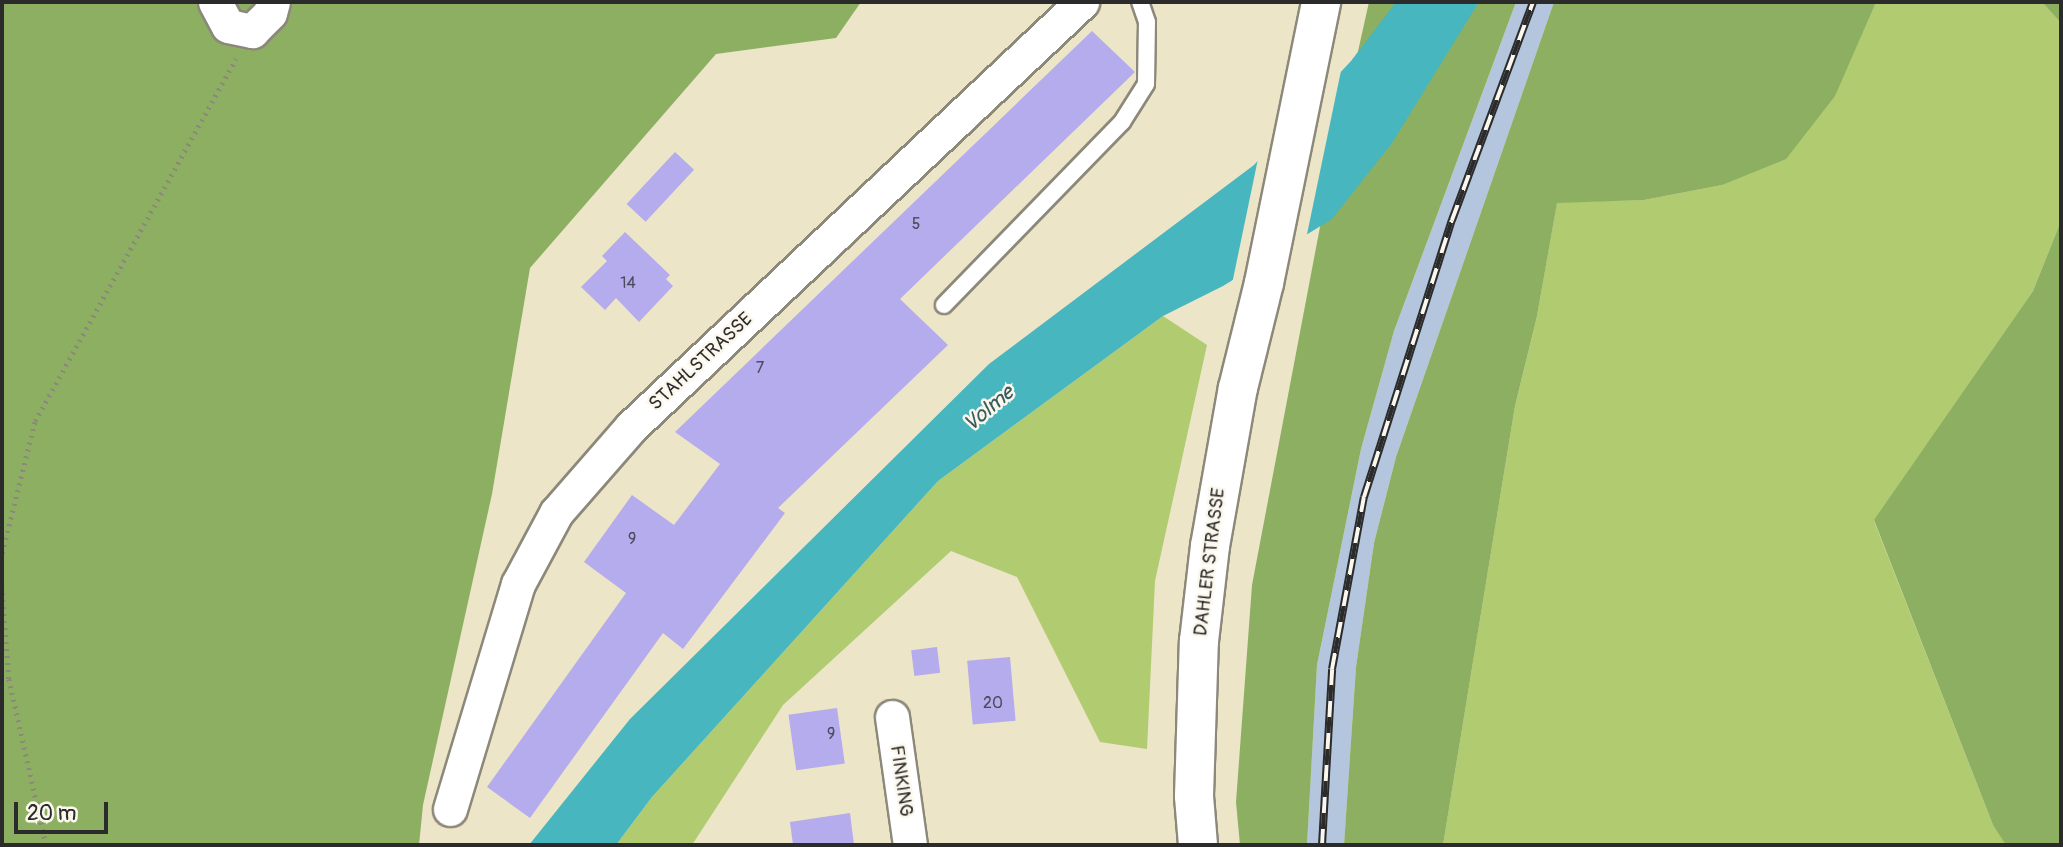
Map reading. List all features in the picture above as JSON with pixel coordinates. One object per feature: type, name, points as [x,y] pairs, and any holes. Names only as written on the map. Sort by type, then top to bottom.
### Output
[{"type":"main road","name":"DAHLER STRASSE","points":[[1198,845],[1194,796],[1204,593],[1225,453],[1264,283],[1318,16]]},
{"type":"street","points":[[215,2],[228,26],[252,31],[270,13],[273,2]]},
{"type":"street","name":"STAHLSTRASSE","points":[[450,809],[518,584],[556,513],[631,427],[1082,2]]},
{"type":"street","name":"FINKING","points":[[892,717],[911,845]]},
{"type":"lane","points":[[944,305],[1122,122],[1146,84],[1147,22],[1140,2]]},
{"type":"path","points":[[2,553],[35,421],[252,31]]},
{"type":"path","points":[[2,586],[9,679],[46,845]]},
{"type":"shaded area","points":[[1516,2],[1554,2],[1396,457],[1374,543],[1356,667],[1344,845],[1307,845],[1317,665],[1361,449],[1394,331]]},
{"type":"green space","points":[[2,2],[861,2],[836,38],[716,54],[530,268],[492,494],[423,805],[419,845],[2,845]]},
{"type":"green space","points":[[1369,2],[1516,2],[1394,331],[1361,449],[1317,665],[1307,845],[1240,845],[1236,802],[1252,585],[1327,190]]},
{"type":"green space","points":[[1554,2],[1876,2],[1835,96],[1786,159],[1722,185],[1644,200],[1557,203],[1537,316],[1515,406],[1443,845],[1344,845],[1356,667],[1374,543],[1396,457]]},
{"type":"green space","points":[[1876,2],[2042,2],[2061,23],[2061,221],[2033,291],[1874,521],[1993,825],[2008,845],[1443,845],[1515,406],[1537,316],[1557,202],[1644,200],[1722,185]]},
{"type":"green space","points":[[2042,2],[2061,2],[2061,23]]},
{"type":"green space","points":[[2061,221],[2061,845],[2006,845],[1993,825],[1874,520],[2033,291]]},
{"type":"green space","points":[[1163,316],[1207,345],[1155,581],[1147,749],[1100,742],[1017,577],[951,551],[783,705],[692,845],[616,845],[652,797],[938,481]]},
{"type":"water","name":"Volme","points":[[1396,2],[1479,2],[1392,143],[1332,219],[1223,286],[1163,316],[938,481],[652,797],[616,845],[529,845],[630,719],[989,364],[1254,165],[1351,61]]},
{"type":"pier","points":[[1342,66],[1306,239],[1232,284],[1259,154]]},
{"type":"building","points":[[1092,31],[1135,72],[900,299],[948,345],[778,508],[785,513],[683,649],[663,633],[530,818],[487,787],[626,593],[584,562],[632,495],[674,525],[720,464],[675,432]]},
{"type":"building","points":[[675,152],[694,170],[646,222],[627,204]]},
{"type":"building","points":[[625,232],[670,275],[666,279],[673,286],[639,322],[616,298],[605,310],[581,287],[607,261],[602,256]]},
{"type":"building","points":[[937,647],[940,673],[914,676],[911,650]]},
{"type":"building","points":[[1010,657],[1016,721],[973,725],[967,661]]},
{"type":"building","points":[[837,708],[845,763],[796,770],[788,715]]},
{"type":"building","points":[[850,813],[854,845],[793,845],[790,822]]},
{"type":"railway","points":[[1322,845],[1332,669],[1364,497],[1452,220],[1533,2]]}]
